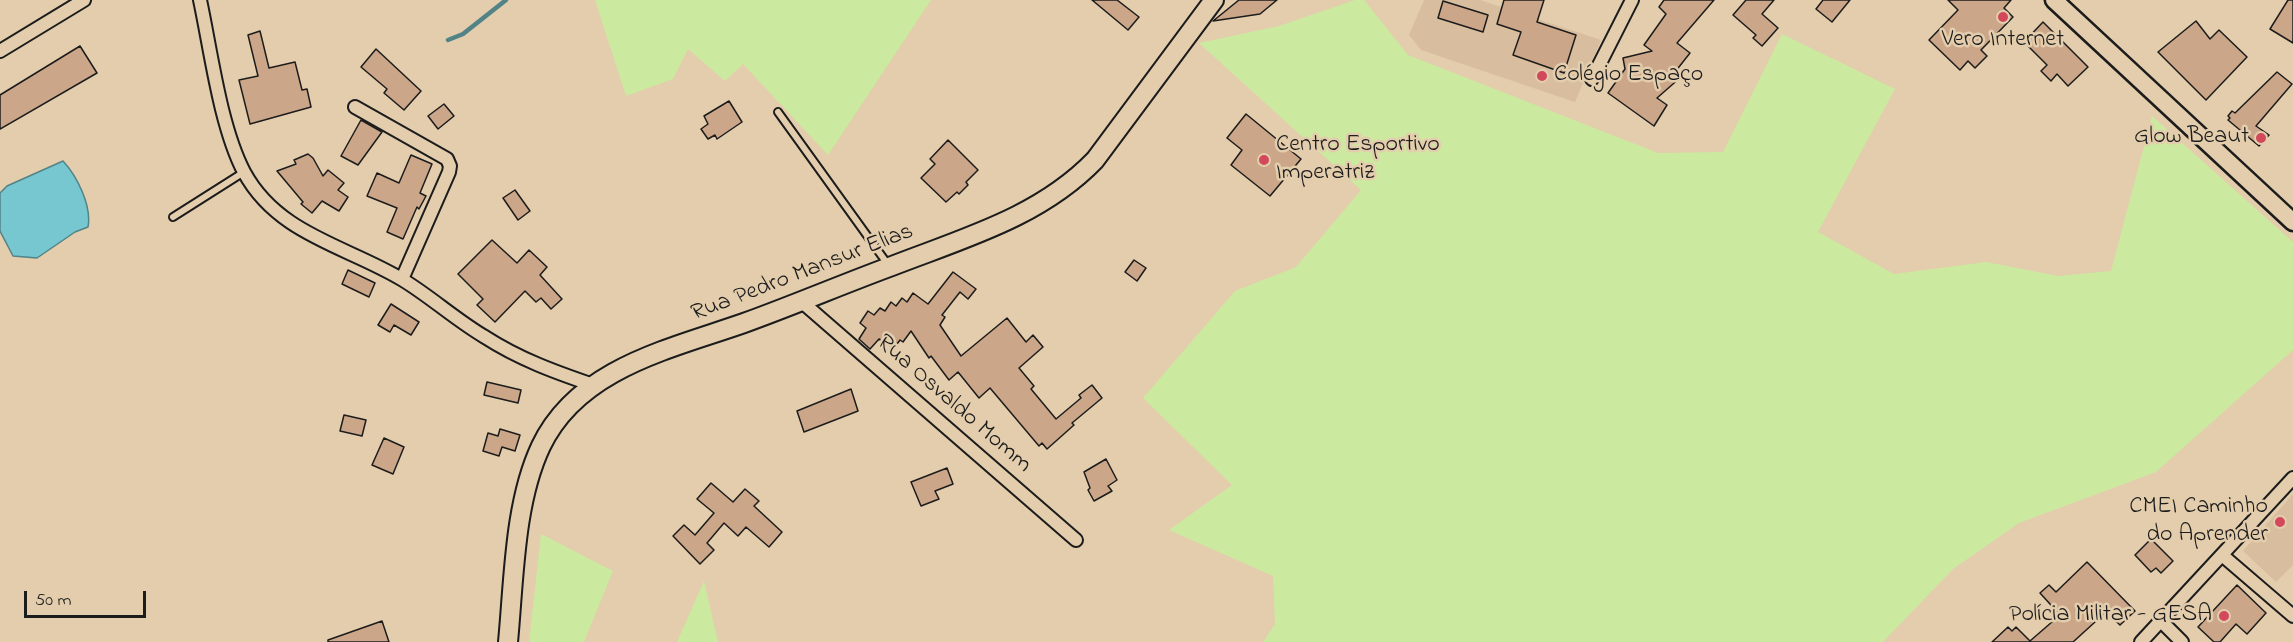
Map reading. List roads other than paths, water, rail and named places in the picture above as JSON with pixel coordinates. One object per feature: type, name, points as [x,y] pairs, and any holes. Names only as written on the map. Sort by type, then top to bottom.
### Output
[{"type":"main road","name":"Rua Pedro Mansur Elias","points":[[508,642],[522,515],[534,466],[541,447],[560,415],[576,398],[593,385],[636,362],[802,302],[1016,217],[1049,198],[1082,174],[1095,160],[1214,0]]},
{"type":"street","points":[[0,51],[84,0]]},
{"type":"street","points":[[200,0],[223,111],[234,147],[244,171],[263,198],[296,228],[402,279],[444,311],[502,348],[551,371],[593,385]]},
{"type":"street","points":[[1592,79],[1632,0]]},
{"type":"street","points":[[2054,0],[2293,222]]},
{"type":"street","points":[[355,108],[447,159],[450,165],[402,279]]},
{"type":"street","name":"Rua Osvaldo Momm","points":[[802,302],[1076,540]]},
{"type":"street","points":[[2141,642],[2293,478]]},
{"type":"street","points":[[2222,555],[2293,616]]},
{"type":"street","points":[[2161,621],[2182,642]]},
{"type":"lane","points":[[778,112],[890,266]]},
{"type":"lane","points":[[173,217],[244,171]]},
{"type":"water","points":[[63,161],[86,201],[88,227],[75,232],[37,258],[13,256],[0,231],[0,193],[7,186]]},
{"type":"waterway","points":[[448,40],[463,34],[506,0]]},
{"type":"place","name":"Vero Internet","points":[[2003,17]]},
{"type":"place","name":"Colégio Espaço","points":[[1542,76]]},
{"type":"place","name":"Glow Beaut","points":[[2261,138]]},
{"type":"place","name":"Centro Esportivo Imperatriz","points":[[1264,160]]},
{"type":"place","name":"CMEI Caminho do Aprender","points":[[2280,522]]},
{"type":"place","name":"Polícia Militar - GESA","points":[[2224,616]]}]
